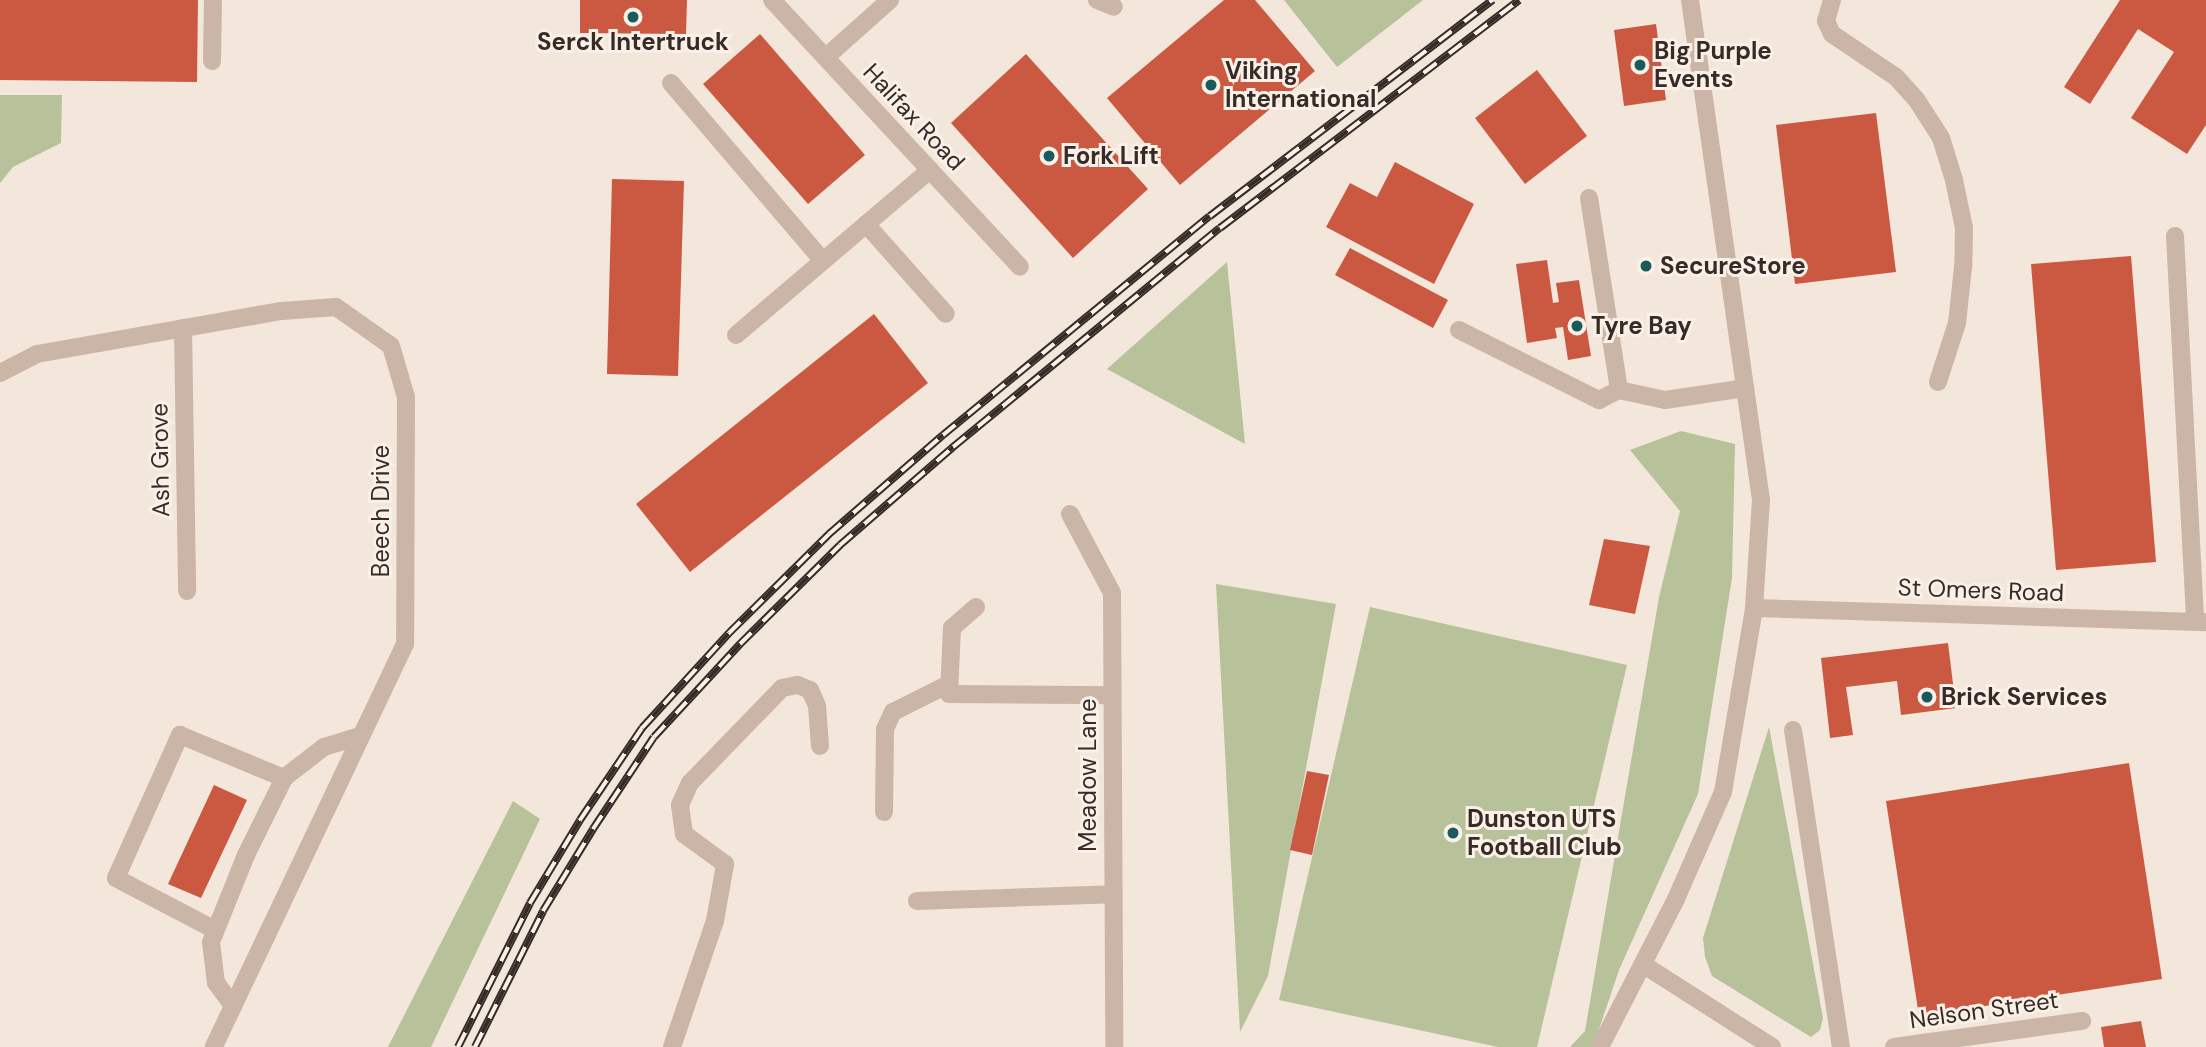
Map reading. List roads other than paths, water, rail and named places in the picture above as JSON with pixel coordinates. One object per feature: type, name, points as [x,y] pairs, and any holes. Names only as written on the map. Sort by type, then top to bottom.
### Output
[{"type":"street","points":[[212,0],[212,61]]},
{"type":"street","name":"Halifax Road","points":[[772,0],[1020,267]]},
{"type":"street","points":[[827,57],[890,0]]},
{"type":"street","points":[[1097,0],[1114,7]]},
{"type":"street","points":[[1600,1047],[1644,965],[1723,792],[1754,608],[1761,500],[1690,0]]},
{"type":"street","points":[[1832,0],[1826,21],[1832,34],[1896,77],[1916,99],[1941,138],[1954,180],[1964,228],[1963,267],[1957,323],[1938,382]]},
{"type":"street","points":[[671,83],[822,261]]},
{"type":"street","points":[[736,335],[930,170]]},
{"type":"street","points":[[1589,198],[1619,390]]},
{"type":"street","points":[[866,224],[946,314]]},
{"type":"street","points":[[2175,236],[2200,621]]},
{"type":"street","name":"Beech Drive","points":[[0,373],[37,354],[183,328],[336,307],[391,346],[405,397],[405,644],[359,736],[215,1047]]},
{"type":"street","name":"Ash Grove","points":[[183,328],[187,591]]},
{"type":"street","points":[[1460,330],[1599,400],[1619,390],[1665,400],[1745,388]]},
{"type":"street","name":"Meadow Lane","points":[[1070,514],[1112,593],[1114,1047]]},
{"type":"street","points":[[976,607],[952,628],[949,694],[1112,695]]},
{"type":"street","name":"St Omers Road","points":[[1754,608],[2200,621]]},
{"type":"street","points":[[884,812],[885,729],[889,720],[894,712],[949,684]]},
{"type":"street","points":[[672,1047],[715,921],[724,864],[684,834],[680,805],[690,783],[782,688],[798,685],[810,690],[817,706],[820,746]]},
{"type":"street","points":[[1793,730],[1841,1047]]},
{"type":"street","points":[[215,930],[116,878],[169,759],[180,735],[284,778]]},
{"type":"street","points":[[233,1006],[216,983],[211,942],[284,778],[324,747],[359,736]]},
{"type":"street","points":[[918,901],[1113,894]]},
{"type":"street","points":[[1644,965],[1772,1047]]},
{"type":"street","name":"Nelson Street","points":[[1894,1047],[2082,1021]]},
{"type":"railway","points":[[458,1047],[530,903],[580,820],[642,728],[729,633],[829,534],[943,435],[1210,216],[1493,0]]},
{"type":"railway","points":[[475,1047],[543,911],[593,829],[654,737],[740,644],[840,545],[953,447],[1220,228],[1519,0]]},
{"type":"place","name":"Serck Intertruck","points":[[633,17]]},
{"type":"place","name":"Big Purple Events","points":[[1640,65]]},
{"type":"place","name":"Viking International","points":[[1211,85]]},
{"type":"place","name":"Fork Lift","points":[[1049,156]]},
{"type":"place","name":"SecureStore","points":[[1646,266]]},
{"type":"place","name":"Tyre Bay","points":[[1577,326]]},
{"type":"place","name":"Brick Services","points":[[1927,697]]},
{"type":"place","name":"Dunston UTS Football Club","points":[[1453,833]]}]
